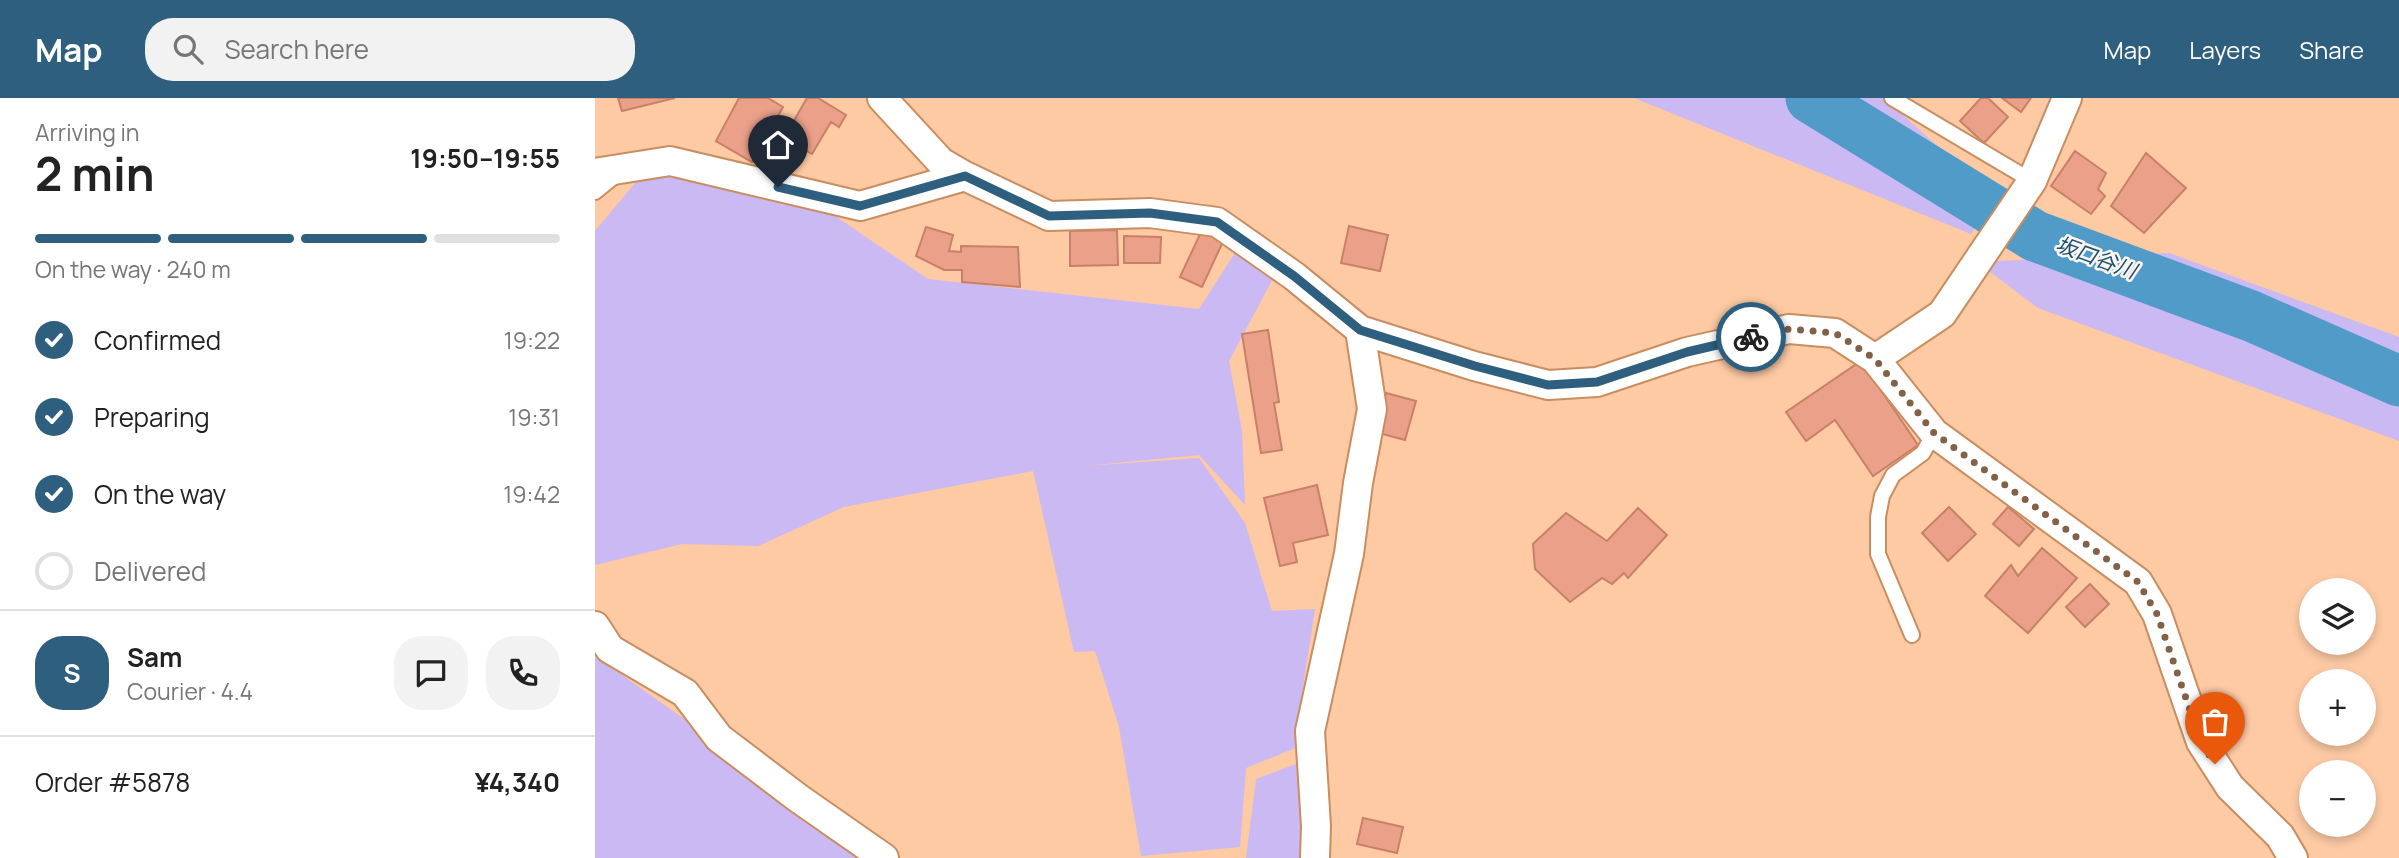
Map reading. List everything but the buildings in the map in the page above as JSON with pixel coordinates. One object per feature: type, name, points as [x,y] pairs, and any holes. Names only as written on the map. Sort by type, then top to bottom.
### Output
[{"type":"street","points":[[882,98],[941,162],[1049,216],[1150,213],[1217,222],[1294,276],[1360,330],[1475,366],[1548,385],[1597,382],[1687,352],[1789,329],[1835,333],[1875,359],[1934,433],[2138,582],[2157,614],[2201,742],[2230,787],[2280,836],[2293,858]]},
{"type":"street","points":[[1875,359],[1942,314],[2032,181],[2067,98]]},
{"type":"street","points":[[595,173],[670,161],[860,206],[965,176]]},
{"type":"street","points":[[1315,858],[1316,826],[1310,731],[1349,554],[1358,483],[1372,409],[1360,330]]},
{"type":"street","points":[[595,626],[610,649],[685,693],[719,738],[884,858]]},
{"type":"lane","points":[[1892,98],[2032,181]]},
{"type":"lane","points":[[595,192],[625,168]]},
{"type":"lane","points":[[1912,635],[1878,554],[1878,517],[1882,496],[1892,475],[1923,453],[1934,433]]},
{"type":"shaded area","points":[[1634,98],[1884,98],[1995,198],[1971,234]]},
{"type":"shaded area","points":[[651,164],[823,208],[928,279],[1199,309],[1240,245],[1275,275],[1229,361],[1242,431],[1245,505],[1199,455],[1085,466],[1199,458],[1245,523],[1272,611],[1315,609],[1299,713],[1310,742],[1246,768],[1240,847],[1141,856],[1119,727],[1095,651],[1074,652],[1033,471],[844,507],[758,546],[682,544],[595,565],[595,231]]},
{"type":"shaded area","points":[[2169,253],[2399,337],[2399,441],[2038,308],[1977,262]]},
{"type":"shaded area","points":[[595,656],[697,728],[790,810],[858,858],[595,858]]},
{"type":"shaded area","points":[[1312,758],[1314,858],[1246,858],[1256,779]]},
{"type":"waterway","name":"坂口谷川","points":[[1811,98],[2035,236],[2251,316],[2399,381]]},
{"type":"way so far","points":[[1751,337],[1789,329],[1835,333],[1875,359],[1934,433],[2138,582],[2157,614],[2201,742],[2215,764]]},
{"type":"route","points":[[778,187],[860,206],[965,176],[1049,216],[1150,213],[1217,222],[1294,276],[1360,330],[1475,366],[1548,385],[1597,382],[1687,352],[1751,337]]}]
